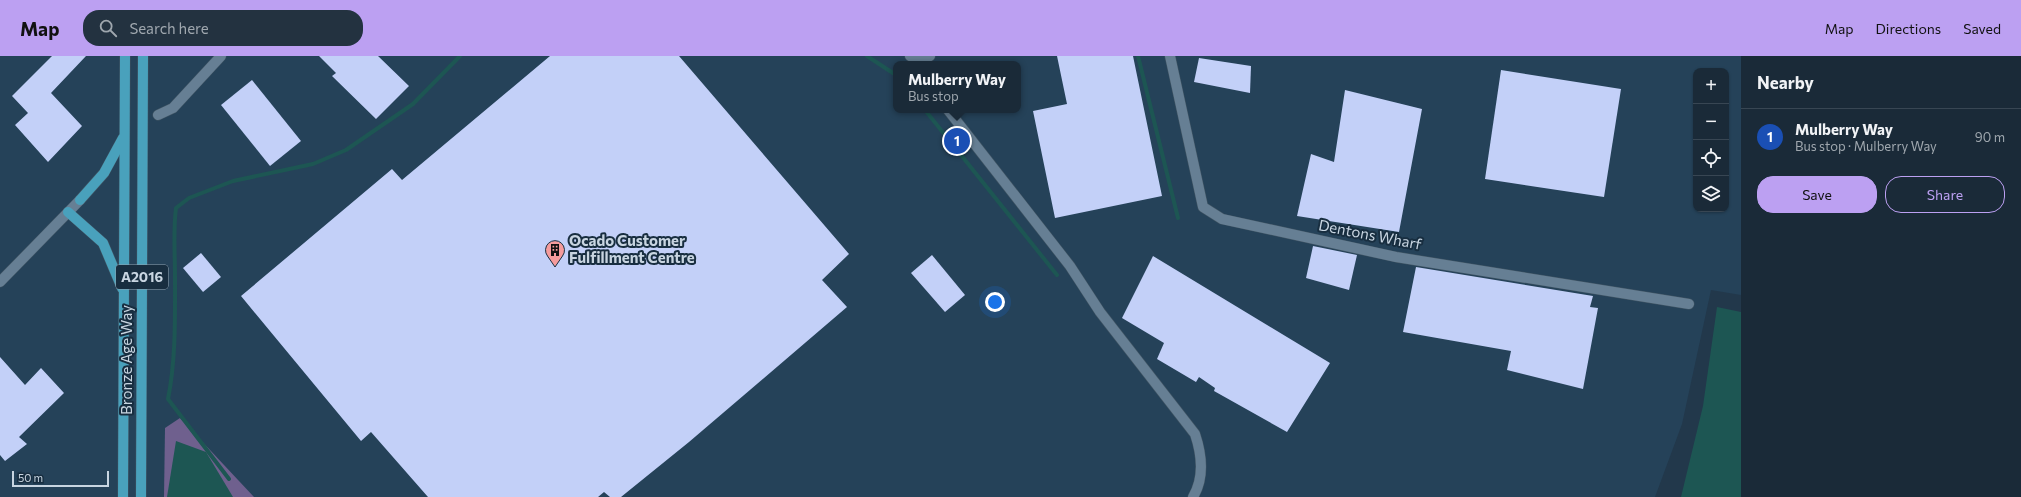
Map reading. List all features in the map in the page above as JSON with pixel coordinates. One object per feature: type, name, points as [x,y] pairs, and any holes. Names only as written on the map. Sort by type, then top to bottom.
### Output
[{"type":"main road","name":"Bronze Age Way","points":[[123,497],[125,56]]},
{"type":"main road","name":"Bronze Age Way","points":[[141,497],[143,56]]},
{"type":"main road","points":[[80,200],[104,173],[124,135]]},
{"type":"main road","points":[[68,212],[103,243],[124,292]]},
{"type":"street","points":[[158,115],[173,108],[221,56]]},
{"type":"street","points":[[910,56],[924,60]]},
{"type":"street","name":"Dentons Wharf","points":[[1170,56],[1203,207],[1222,220],[1396,257],[1689,304]]},
{"type":"street","points":[[950,113],[1070,266],[1100,312],[1195,434],[1200,448],[1203,466],[1193,497]]},
{"type":"street","points":[[0,282],[80,200]]},
{"type":"shaded area","points":[[0,56],[1741,56],[1741,295],[1711,290],[1682,424],[1655,497],[0,497]]},
{"type":"shaded area","points":[[1717,307],[1741,312],[1741,497],[1681,497],[1703,406]]},
{"type":"shaded area","points":[[180,418],[254,497],[164,497],[165,428]]},
{"type":"shaded area","points":[[176,441],[206,452],[233,497],[167,497]]},
{"type":"building","points":[[52,56],[86,56],[51,93],[82,126],[48,162],[15,125],[28,113],[12,96]]},
{"type":"building","points":[[319,56],[378,56],[409,86],[376,119],[332,76],[336,73]]},
{"type":"building","name":"Ocado Customer Fulfillment Centre","points":[[550,56],[679,56],[849,254],[822,280],[847,307],[689,442],[621,497],[610,497],[604,492],[598,497],[428,497],[371,432],[361,441],[241,296],[392,169],[402,180]]},
{"type":"building","points":[[1057,56],[1133,56],[1162,196],[1055,218],[1033,111],[1067,104]]},
{"type":"building","points":[[1199,58],[1251,66],[1250,93],[1194,82]]},
{"type":"building","points":[[1501,70],[1621,89],[1604,197],[1485,179]]},
{"type":"building","points":[[252,80],[301,141],[270,166],[221,105]]},
{"type":"building","points":[[1345,90],[1422,109],[1399,232],[1297,216],[1311,154],[1334,162]]},
{"type":"building","points":[[1313,246],[1357,255],[1349,290],[1306,278]]},
{"type":"building","points":[[201,253],[221,277],[203,292],[183,268]]},
{"type":"building","points":[[932,255],[965,295],[945,312],[911,273]]},
{"type":"building","points":[[1153,256],[1330,363],[1287,432],[1214,391],[1215,388],[1199,377],[1196,382],[1157,359],[1164,343],[1122,318]]},
{"type":"building","points":[[1416,267],[1593,296],[1590,307],[1598,308],[1583,389],[1507,370],[1511,351],[1403,332]]},
{"type":"building","points":[[0,357],[25,385],[41,368],[64,393],[19,437],[27,444],[5,461],[0,455]]},
{"type":"waterway","points":[[229,479],[168,399],[171,384],[174,338],[174,234],[176,208],[189,198],[233,181],[313,164],[346,150],[413,104],[460,56]]},
{"type":"waterway","points":[[867,56],[893,73]]},
{"type":"waterway","points":[[1138,56],[1178,218]]},
{"type":"waterway","points":[[927,113],[1057,275]]},
{"type":"place","name":"Mulberry Way","points":[[957,141]]},
{"type":"place","name":"Ocado Customer Fulfillment Centre","points":[[555,267]]}]
